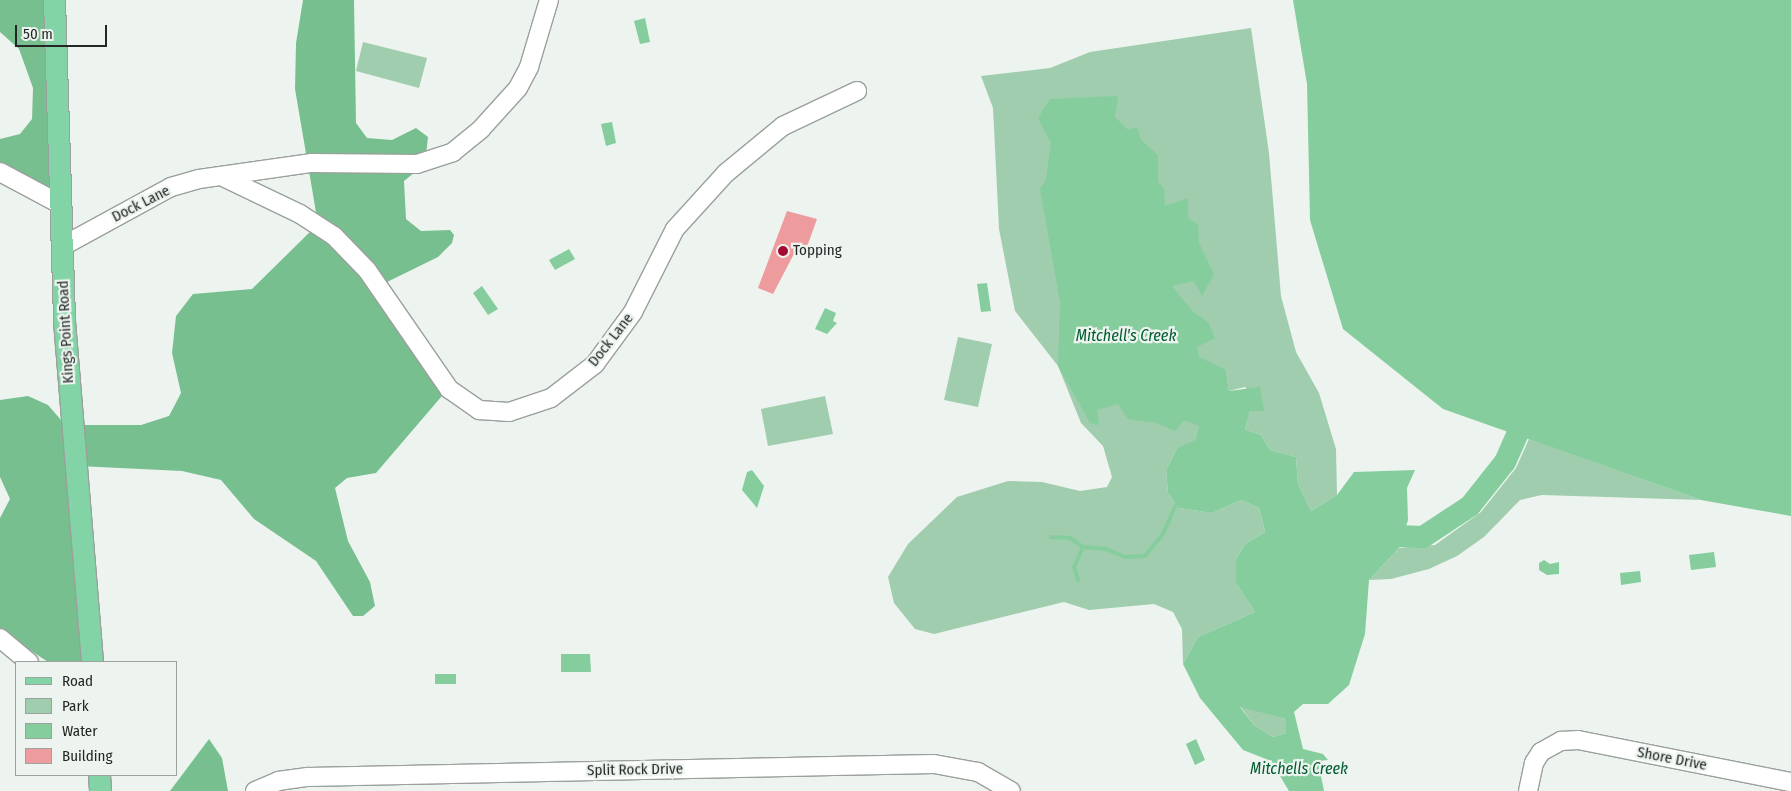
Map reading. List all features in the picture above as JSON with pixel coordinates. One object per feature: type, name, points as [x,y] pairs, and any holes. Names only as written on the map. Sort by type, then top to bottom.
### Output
[{"type":"main road","name":"Kings Point Road","points":[[54,0],[61,247],[92,661]]},
{"type":"main road","points":[[99,776],[100,791]]},
{"type":"street","name":"Dock Lane","points":[[61,247],[171,187],[199,179],[225,178],[312,163],[417,164],[453,152],[482,128],[518,88],[529,67],[549,0]]},
{"type":"street","name":"Dock Lane","points":[[225,178],[300,214],[334,236],[367,270],[449,389],[479,410],[509,412],[552,398],[595,364],[634,312],[675,229],[726,174],[784,126],[857,91]]},
{"type":"street","points":[[0,172],[60,204]]},
{"type":"street","points":[[0,638],[28,661]]},
{"type":"street","name":"Shore Drive","points":[[1528,791],[1534,763],[1554,744],[1578,740],[1791,782]]},
{"type":"street","name":"Split Rock Drive","points":[[255,791],[278,781],[308,777],[934,764],[978,772],[1011,791]]},
{"type":"green space","points":[[1251,28],[1269,153],[1281,296],[1296,352],[1319,393],[1336,449],[1337,495],[1311,511],[1298,484],[1296,457],[1270,450],[1261,435],[1245,429],[1250,411],[1264,411],[1245,387],[1229,391],[1226,371],[1196,441],[1177,448],[1166,470],[1168,493],[1179,508],[1212,513],[1241,500],[1259,508],[1265,532],[1245,544],[1236,559],[1236,583],[1255,612],[1198,637],[1183,664],[1182,629],[1173,612],[1154,604],[1089,610],[1064,602],[934,634],[915,629],[894,603],[888,577],[908,544],[957,497],[1008,481],[1042,482],[1080,491],[1107,487],[1112,477],[1103,446],[1081,423],[1058,366],[1015,311],[999,229],[993,108],[981,76],[1050,68],[1090,52]]},
{"type":"green space","points":[[363,42],[427,58],[419,88],[356,71]]},
{"type":"green space","points":[[958,337],[992,344],[978,407],[944,400]]},
{"type":"green space","points":[[825,396],[833,434],[768,446],[761,409]]},
{"type":"green space","points":[[1529,439],[1701,500],[1542,495],[1520,500],[1484,537],[1457,556],[1429,569],[1391,579],[1369,580],[1399,548],[1435,545],[1481,512],[1516,468]]},
{"type":"green space","points":[[1240,706],[1286,719],[1286,733],[1273,737],[1254,725]]},
{"type":"shaded area","points":[[0,0],[54,0],[60,204],[0,172],[0,139],[20,134],[32,119],[33,88],[19,49],[0,32]]},
{"type":"shaded area","points":[[303,0],[354,0],[356,123],[367,138],[392,140],[416,128],[428,137],[425,164],[404,181],[406,219],[421,231],[450,230],[454,235],[452,243],[438,257],[383,284],[453,383],[376,473],[347,478],[335,488],[348,541],[370,582],[375,606],[363,616],[353,616],[316,561],[254,519],[221,480],[182,471],[78,466],[74,425],[141,425],[169,416],[181,393],[172,353],[176,316],[193,294],[252,289],[318,224],[295,89],[296,43]]},
{"type":"shaded area","points":[[28,396],[48,405],[68,428],[82,661],[46,661],[0,630],[0,518],[10,499],[0,477],[0,400]]},
{"type":"shaded area","points":[[209,739],[222,758],[228,791],[170,791]]},
{"type":"water","points":[[1293,0],[1791,0],[1791,516],[1701,500],[1443,409],[1343,329],[1310,220],[1307,84]]},
{"type":"water","points":[[645,18],[650,42],[640,44],[634,21]]},
{"type":"water","name":"Mitchell's Creek","points":[[1118,96],[1115,117],[1128,130],[1137,127],[1141,140],[1158,155],[1158,182],[1164,189],[1165,206],[1188,198],[1188,218],[1198,225],[1199,243],[1214,274],[1202,296],[1194,281],[1172,286],[1193,312],[1208,322],[1215,338],[1197,347],[1199,357],[1226,370],[1229,391],[1260,387],[1264,411],[1250,411],[1245,429],[1261,435],[1270,450],[1296,457],[1298,484],[1311,511],[1337,495],[1354,472],[1415,470],[1407,488],[1408,520],[1399,548],[1369,580],[1365,634],[1349,685],[1328,704],[1303,704],[1294,712],[1303,749],[1323,754],[1328,760],[1318,761],[1324,791],[1289,791],[1271,761],[1243,750],[1200,698],[1183,664],[1198,637],[1255,612],[1236,583],[1236,559],[1245,544],[1265,532],[1259,508],[1241,500],[1212,513],[1179,508],[1168,493],[1166,470],[1177,448],[1196,440],[1199,426],[1184,420],[1175,431],[1156,423],[1128,419],[1118,404],[1097,410],[1099,425],[1090,423],[1058,366],[1060,302],[1040,189],[1046,180],[1051,143],[1038,118],[1050,99]],"holes":[[[1240,707],[1286,719],[1286,733],[1273,737],[1254,725]]]},
{"type":"water","points":[[612,122],[616,143],[606,146],[601,124]]},
{"type":"water","points":[[569,249],[575,259],[555,270],[549,260]]},
{"type":"water","points":[[987,283],[991,311],[981,312],[977,284]]},
{"type":"water","points":[[482,286],[498,309],[488,315],[473,293]]},
{"type":"water","points":[[825,308],[836,313],[833,321],[837,323],[827,334],[815,329]]},
{"type":"water","points":[[752,470],[764,486],[757,508],[742,490],[747,472]]},
{"type":"water","points":[[1714,552],[1716,567],[1691,570],[1689,555]]},
{"type":"water","points":[[1544,560],[1550,564],[1559,562],[1559,574],[1547,575],[1539,570],[1539,563]]},
{"type":"water","points":[[1640,571],[1641,582],[1621,585],[1620,573]]},
{"type":"water","points":[[561,654],[590,654],[591,672],[561,672]]},
{"type":"water","points":[[435,674],[456,674],[456,684],[435,684]]},
{"type":"water","points":[[1196,739],[1205,760],[1195,765],[1186,744]]},
{"type":"building","name":"Topping","points":[[787,211],[817,219],[803,253],[796,250],[773,294],[758,288]]},
{"type":"waterway","name":"Mitchell's Creek","points":[[1371,535],[1423,537],[1470,506],[1505,462],[1517,435]]},
{"type":"waterway","points":[[1078,580],[1074,567],[1083,547],[1106,549],[1125,557],[1145,556],[1163,534],[1176,505]]},
{"type":"waterway","points":[[1051,537],[1070,538],[1083,547]]},
{"type":"place","name":"Topping","points":[[783,251]]},
{"type":"water label","name":"Mitchells Creek","points":[[1299,769]]}]
